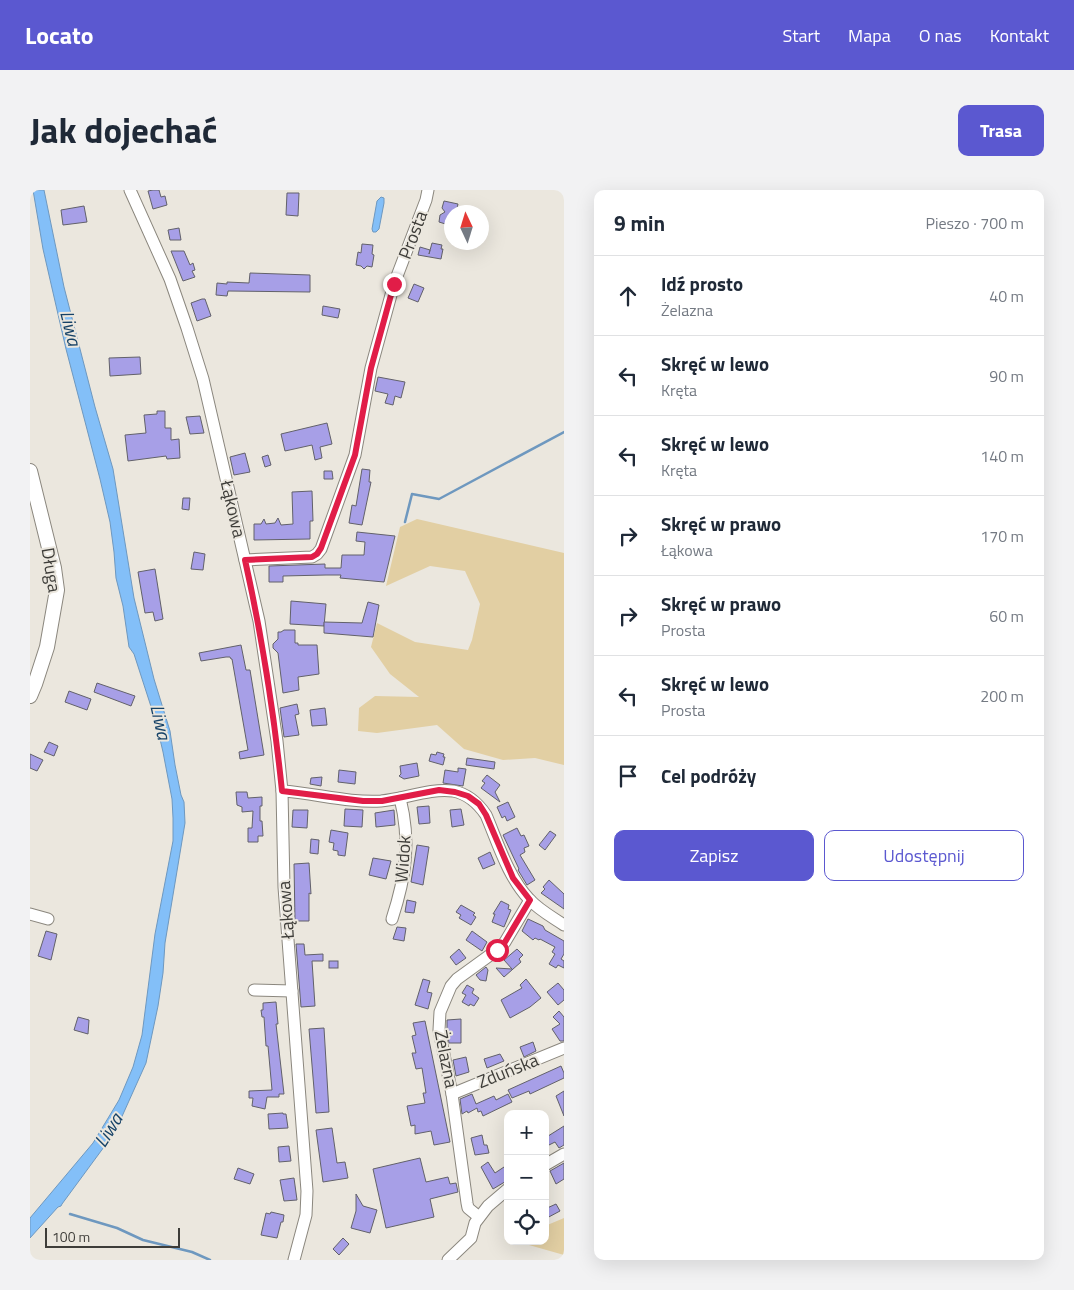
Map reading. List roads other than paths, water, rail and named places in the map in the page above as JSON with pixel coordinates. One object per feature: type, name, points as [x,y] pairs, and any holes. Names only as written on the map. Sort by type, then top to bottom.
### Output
[{"type":"street","name":"Łąkowa","points":[[130,190],[170,279],[187,328],[202,379],[259,621],[277,741],[282,791],[284,888],[307,1202],[306,1215],[294,1260]]},
{"type":"street","name":"Prosta","points":[[245,560],[312,557],[321,548],[355,455],[371,368],[384,316],[428,190]]},
{"type":"street","name":"Długa","points":[[30,471],[54,568],[57,590],[46,652],[36,684],[30,696]]},
{"type":"street","points":[[282,791],[363,801],[382,801],[439,790],[468,796],[479,804],[486,815],[513,878],[530,900],[542,911],[564,924]]},
{"type":"street","name":"Widok","points":[[392,919],[400,895],[406,863],[405,819],[400,798]]},
{"type":"street","name":"Żelazna","points":[[479,1217],[468,1208],[452,1094],[439,1022],[442,1004],[451,986],[457,979],[505,942],[530,900]]},
{"type":"street","points":[[30,914],[48,919]]},
{"type":"street","points":[[254,990],[292,991]]},
{"type":"street","name":"Zduńska","points":[[452,1094],[564,1048]]},
{"type":"street","points":[[549,1163],[564,1154]]},
{"type":"street","points":[[454,1258],[471,1238],[479,1217],[488,1206],[504,1192]]},
{"type":"water","name":"Liwa","points":[[33,190],[44,190],[64,287],[113,469],[134,598],[154,679],[170,731],[175,765],[184,802],[185,823],[165,943],[158,1006],[146,1063],[115,1132],[61,1206],[30,1238],[30,1218],[93,1143],[119,1100],[133,1067],[142,1035],[155,934],[173,841],[172,799],[163,752],[156,722],[134,654],[129,647],[123,606],[116,578],[110,522],[66,349],[43,249]]},
{"type":"water","points":[[381,197],[384,198],[384,203],[379,229],[373,232],[377,201]]},
{"type":"waterway","points":[[405,522],[412,494],[439,499],[564,432]]},
{"type":"waterway","points":[[70,1214],[117,1228],[143,1240],[192,1252],[210,1260]]}]
